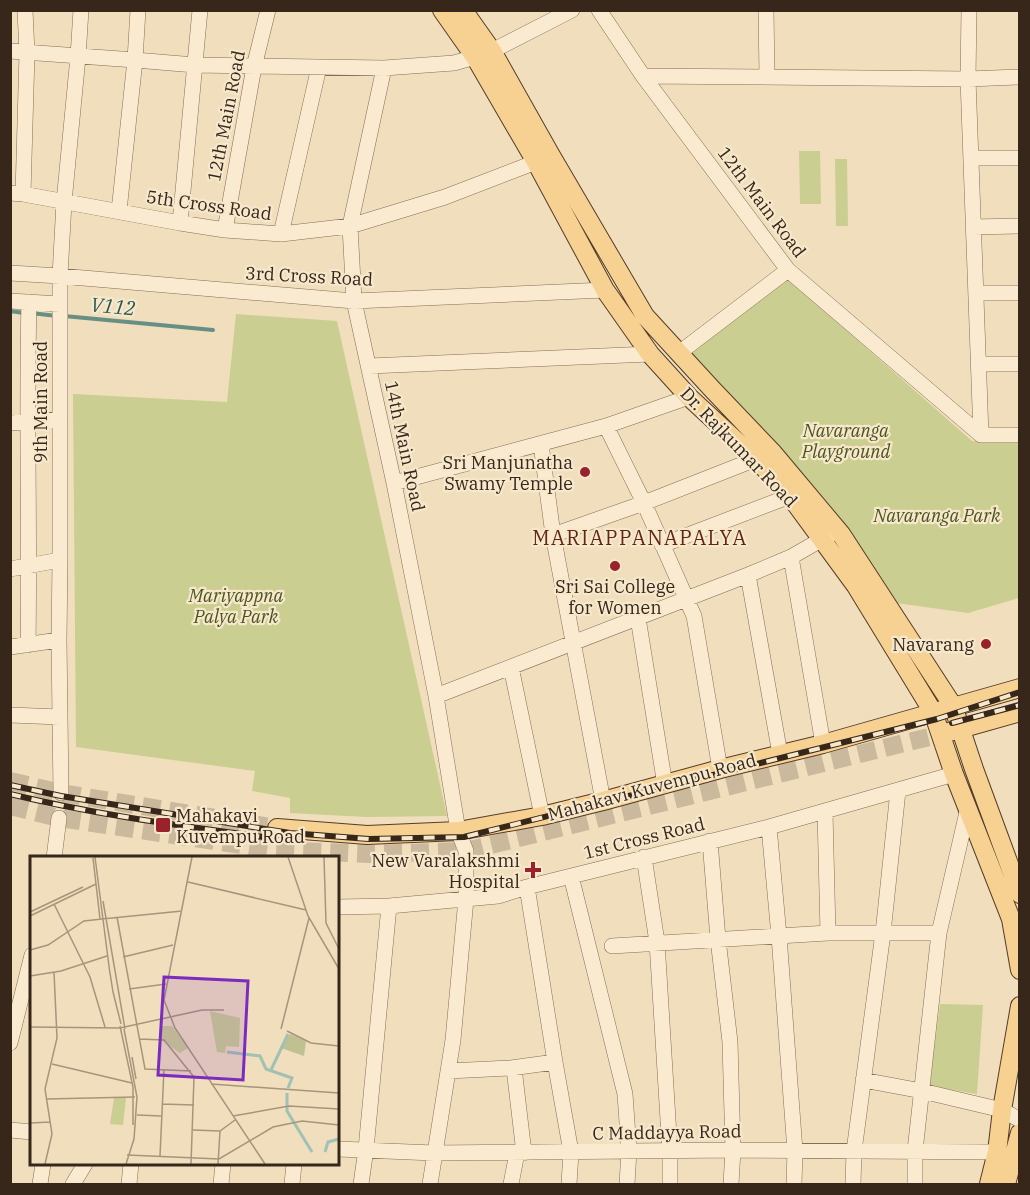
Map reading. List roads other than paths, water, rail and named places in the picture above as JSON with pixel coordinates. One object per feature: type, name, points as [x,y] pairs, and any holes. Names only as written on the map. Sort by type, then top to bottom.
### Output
[{"type":"main road","name":"Dr. Rajkumar Road","points":[[442,10],[483,54],[550,154],[645,316],[773,453],[953,706],[1020,894]]},
{"type":"main road","name":"Dr. Rajkumar Road","points":[[464,10],[536,162],[605,290],[650,354],[689,397],[756,459],[831,535],[856,586],[933,712],[954,774],[1011,920],[1020,970]]},
{"type":"main road","name":"Mahakavi Kuvempu Road","points":[[278,828],[367,835],[458,831],[542,816],[823,744],[1020,688]]},
{"type":"main road","points":[[941,734],[1020,712]]},
{"type":"main road","points":[[988,1185],[997,1152],[1020,1006]]},
{"type":"main road","points":[[1006,1185],[1020,1133]]},
{"type":"street","points":[[17,193],[27,53],[25,10]]},
{"type":"street","name":"9th Main Road","points":[[61,794],[60,276],[64,202],[81,10]]},
{"type":"street","points":[[119,211],[138,10]]},
{"type":"street","points":[[180,223],[200,10]]},
{"type":"street","name":"12th Main Road","points":[[225,230],[254,67],[268,10]]},
{"type":"street","points":[[10,51],[195,66],[384,68],[454,63],[483,54],[572,10]]},
{"type":"street","name":"12th Main Road","points":[[599,10],[643,76],[788,270],[981,435]]},
{"type":"street","points":[[766,10],[767,77]]},
{"type":"street","points":[[969,10],[968,79],[981,435],[1020,435]]},
{"type":"street","points":[[281,234],[319,67]]},
{"type":"street","name":"14th Main Road","points":[[384,68],[350,226],[354,301],[394,483],[436,696],[458,831],[466,851],[466,899],[453,1040],[430,1185]]},
{"type":"street","points":[[643,76],[968,79],[1020,77]]},
{"type":"street","points":[[971,158],[1020,158]]},
{"type":"street","name":"5th Cross Road","points":[[17,193],[225,230],[281,234],[350,226],[445,196],[536,162]]},
{"type":"street","points":[[973,227],[1020,226]]},
{"type":"street","points":[[679,353],[788,270]]},
{"type":"street","name":"3rd Cross Road","points":[[10,273],[354,301],[605,290]]},
{"type":"street","points":[[976,293],[1020,293]]},
{"type":"street","points":[[10,301],[29,310],[60,312]]},
{"type":"street","points":[[28,645],[29,310]]},
{"type":"street","points":[[369,366],[650,354]]},
{"type":"street","points":[[978,364],[1020,364]]},
{"type":"street","points":[[394,483],[606,426],[689,397]]},
{"type":"street","points":[[10,423],[60,419]]},
{"type":"street","points":[[606,426],[644,503],[694,616],[720,769]]},
{"type":"street","points":[[541,444],[553,535],[603,801]]},
{"type":"street","points":[[553,535],[644,503],[756,459]]},
{"type":"street","points":[[662,545],[790,496]]},
{"type":"street","points":[[436,696],[748,575],[791,557],[831,535]]},
{"type":"street","points":[[791,557],[823,744]]},
{"type":"street","points":[[10,569],[60,560]]},
{"type":"street","points":[[748,575],[780,754]]},
{"type":"street","points":[[639,618],[665,785]]},
{"type":"street","points":[[10,647],[59,640]]},
{"type":"street","points":[[511,667],[542,816]]},
{"type":"street","points":[[10,715],[60,717]]},
{"type":"street","name":"1st Cross Road","points":[[339,907],[389,906],[498,896],[769,827],[954,774]]},
{"type":"street","points":[[853,1185],[854,1151],[883,933],[898,791]]},
{"type":"street","points":[[915,1185],[915,1151],[939,933],[968,808]]},
{"type":"street","points":[[825,812],[828,933]]},
{"type":"street","points":[[54,856],[59,818]]},
{"type":"street","points":[[769,827],[795,1151],[794,1185]]},
{"type":"street","points":[[710,841],[730,1042],[733,1150],[731,1185]]},
{"type":"street","points":[[644,857],[657,942],[670,1185]]},
{"type":"street","points":[[571,876],[625,1094],[627,1185]]},
{"type":"street","points":[[527,887],[571,1152],[569,1185]]},
{"type":"street","points":[[361,1185],[389,906]]},
{"type":"street","points":[[612,946],[828,933],[939,933]]},
{"type":"street","points":[[10,1043],[30,963]]},
{"type":"street","points":[[448,1071],[514,1068],[555,1062]]},
{"type":"street","points":[[511,1185],[520,1153],[514,1068]]},
{"type":"street","points":[[863,1080],[1002,1110],[1020,1120]]},
{"type":"street","points":[[10,1130],[30,1132]]},
{"type":"street","name":"C Maddayya Road","points":[[339,1149],[434,1153],[733,1150],[997,1152]]},
{"type":"street","points":[[40,1185],[43,1165]]},
{"type":"street","points":[[73,1185],[84,1165]]},
{"type":"street","points":[[129,1185],[131,1165]]},
{"type":"street","points":[[221,1185],[223,1165]]},
{"type":"street","points":[[292,1185],[294,1165]]},
{"type":"waterway","name":"V112","points":[[10,311],[24,313]]},
{"type":"waterway","name":"V112","points":[[31,313],[57,316]]},
{"type":"waterway","name":"V112","points":[[64,316],[213,330]]},
{"type":"tunnel","points":[[10,806],[59,818],[275,850],[369,854],[466,851],[941,734]]},
{"type":"tunnel","points":[[10,781],[61,793],[277,828]]},
{"type":"railway","points":[[10,785],[61,796],[290,833],[369,839],[464,837],[937,719],[1020,692]]},
{"type":"railway","points":[[952,723],[1020,705]]},
{"type":"railway","points":[[10,794],[107,814],[271,838]]},
{"type":"place","name":"Sri Manjunatha Swamy Temple","points":[[585,472]]},
{"type":"place","name":"Sri Sai College for Women","points":[[615,566]]},
{"type":"place","name":"Navarang","points":[[986,644]]},
{"type":"place","name":"Mahakavi Kuvempu Road","points":[[163,825]]},
{"type":"place","name":"New Varalakshmi Hospital","points":[[533,870]]},
{"type":"district","name":"MARIAPPANAPALYA","points":[[640,537]]},
{"type":"park label","name":"Navaranga Playground","points":[[846,440]]},
{"type":"park label","name":"Navaranga Park","points":[[937,515]]},
{"type":"park label","name":"Mariyappna Palya Park","points":[[236,605]]}]
